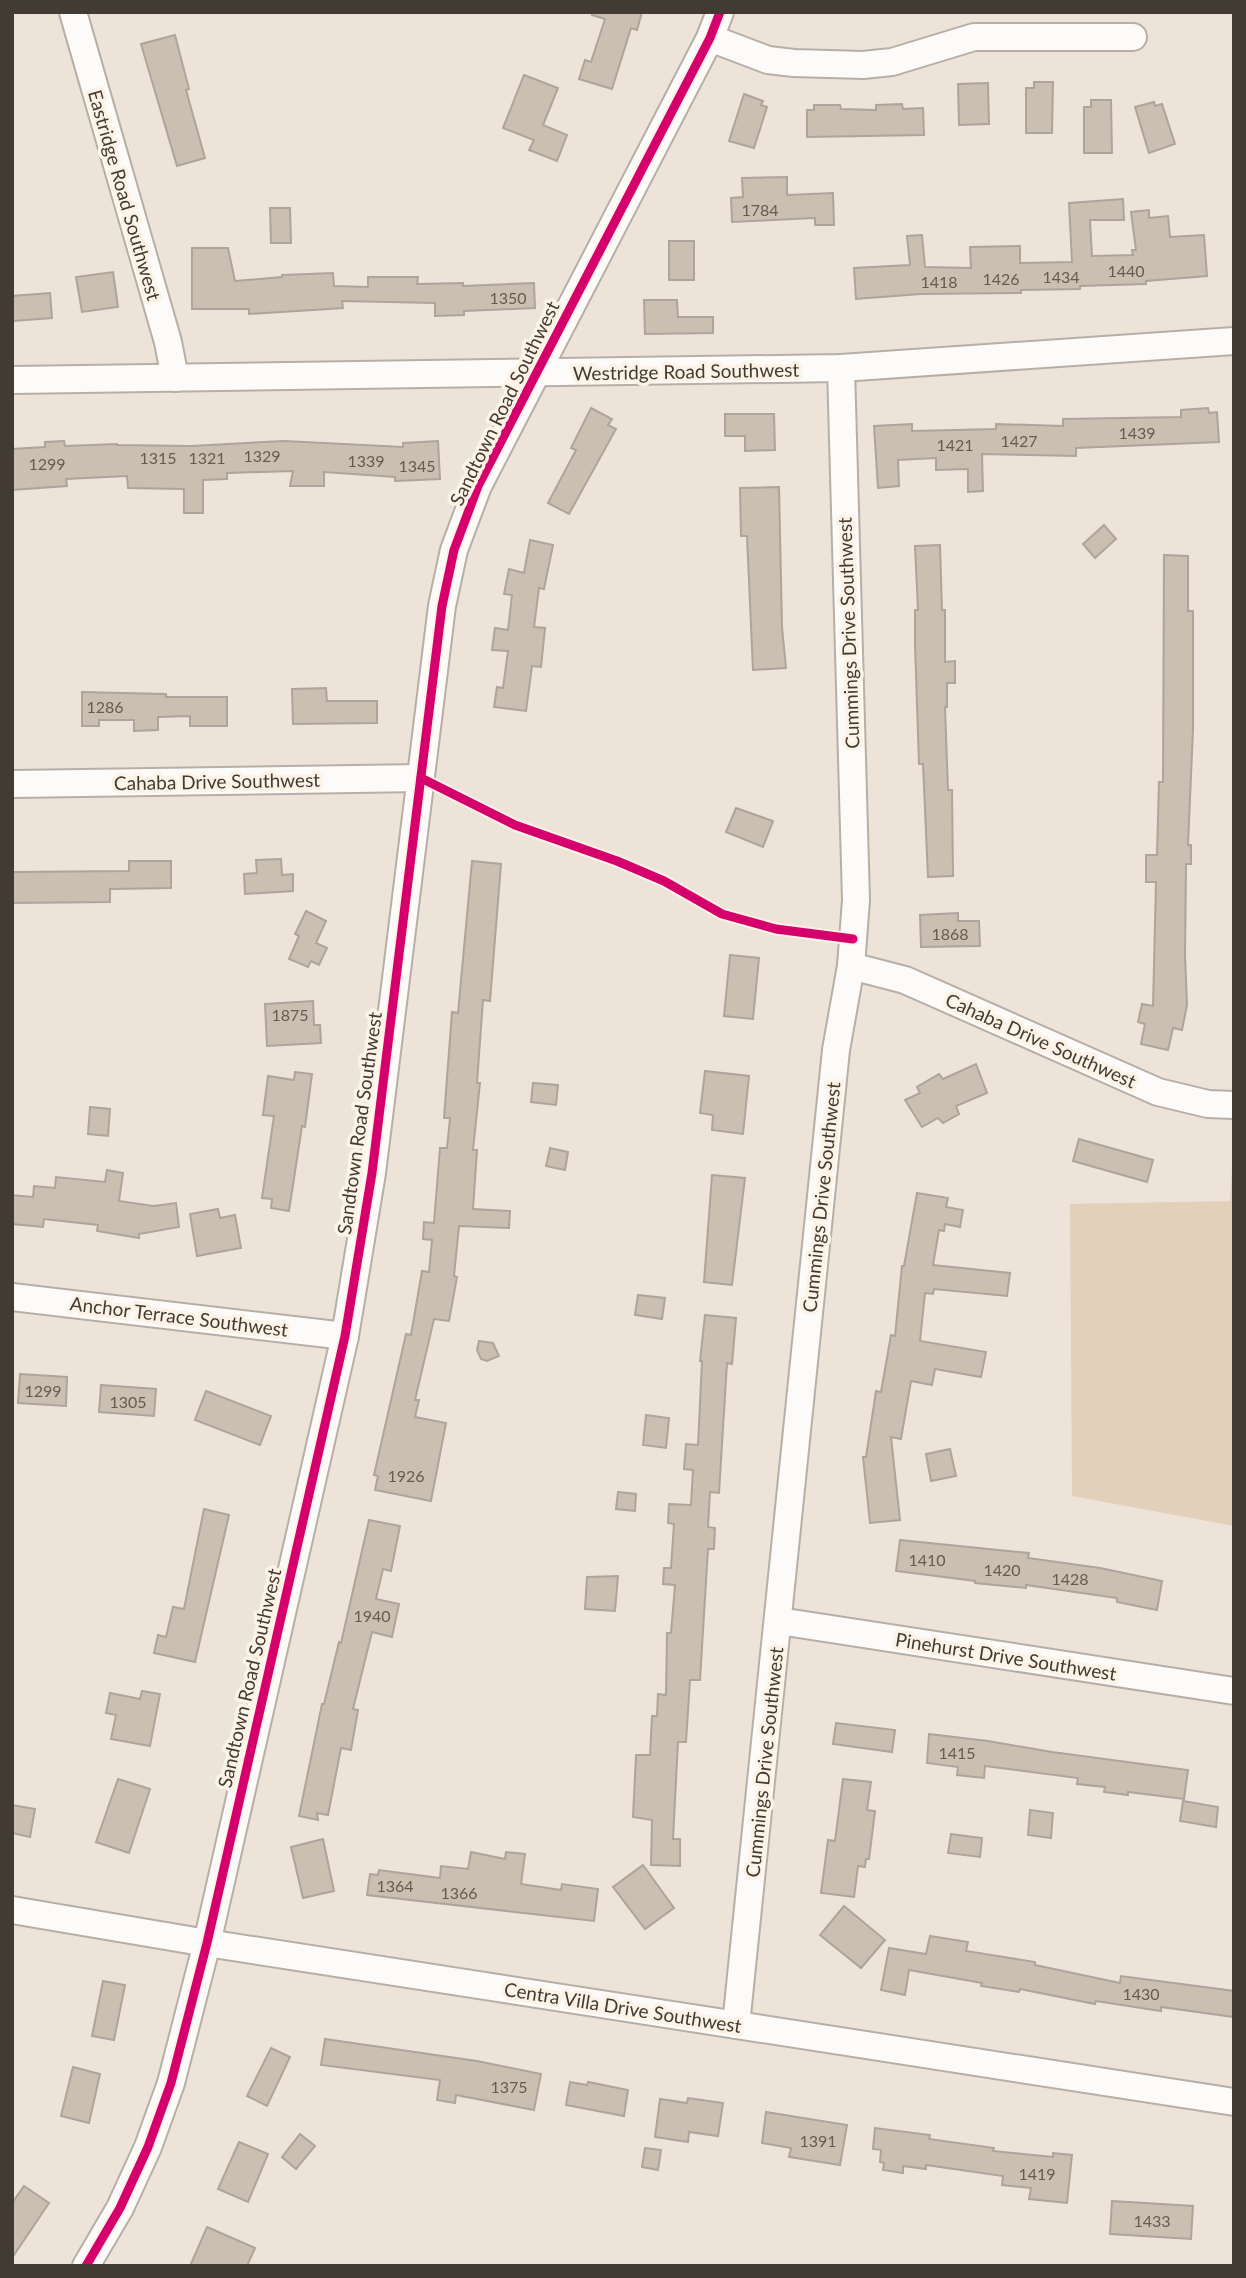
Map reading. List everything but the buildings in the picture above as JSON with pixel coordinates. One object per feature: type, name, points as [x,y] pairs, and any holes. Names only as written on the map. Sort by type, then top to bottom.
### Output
[{"type":"street","name":"Eastridge Road Southwest","points":[[73,12],[168,342],[175,378]]},
{"type":"street","name":"Sandtown Road Southwest","points":[[86,2266],[120,2208],[148,2147],[171,2083],[207,1943],[345,1336],[372,1173],[442,606],[454,550],[478,486],[710,37],[720,12]]},
{"type":"street","points":[[710,37],[768,60],[863,65],[892,61],[974,37],[1133,37]]},
{"type":"street","name":"Westridge Road Southwest","points":[[12,380],[841,368],[1234,341]]},
{"type":"street","name":"Cummings Drive Southwest","points":[[736,2025],[836,1050],[851,967],[856,900],[841,368]]},
{"type":"street","name":"Cahaba Drive Southwest","points":[[12,784],[421,778]]},
{"type":"street","name":"Cahaba Drive Southwest","points":[[851,967],[905,979],[1158,1092],[1208,1104],[1234,1105]]},
{"type":"street","name":"Anchor Terrace Southwest","points":[[12,1297],[345,1336]]},
{"type":"street","name":"Pinehurst Drive Southwest","points":[[779,1620],[1234,1691]]},
{"type":"street","name":"Centra Villa Drive Southwest","points":[[12,1910],[207,1943],[1234,2102]]},
{"type":"shaded area","points":[[1234,1136],[1234,1526],[1072,1496],[1070,1204],[1230,1201]]},
{"type":"cycle path","points":[[86,2266],[120,2208],[148,2147],[171,2083],[207,1943],[345,1336],[372,1173],[442,606],[454,550],[478,486],[710,38],[720,12]]},
{"type":"cycle path","points":[[421,778],[515,825],[617,861],[664,881],[722,914],[776,929],[853,939]]}]
